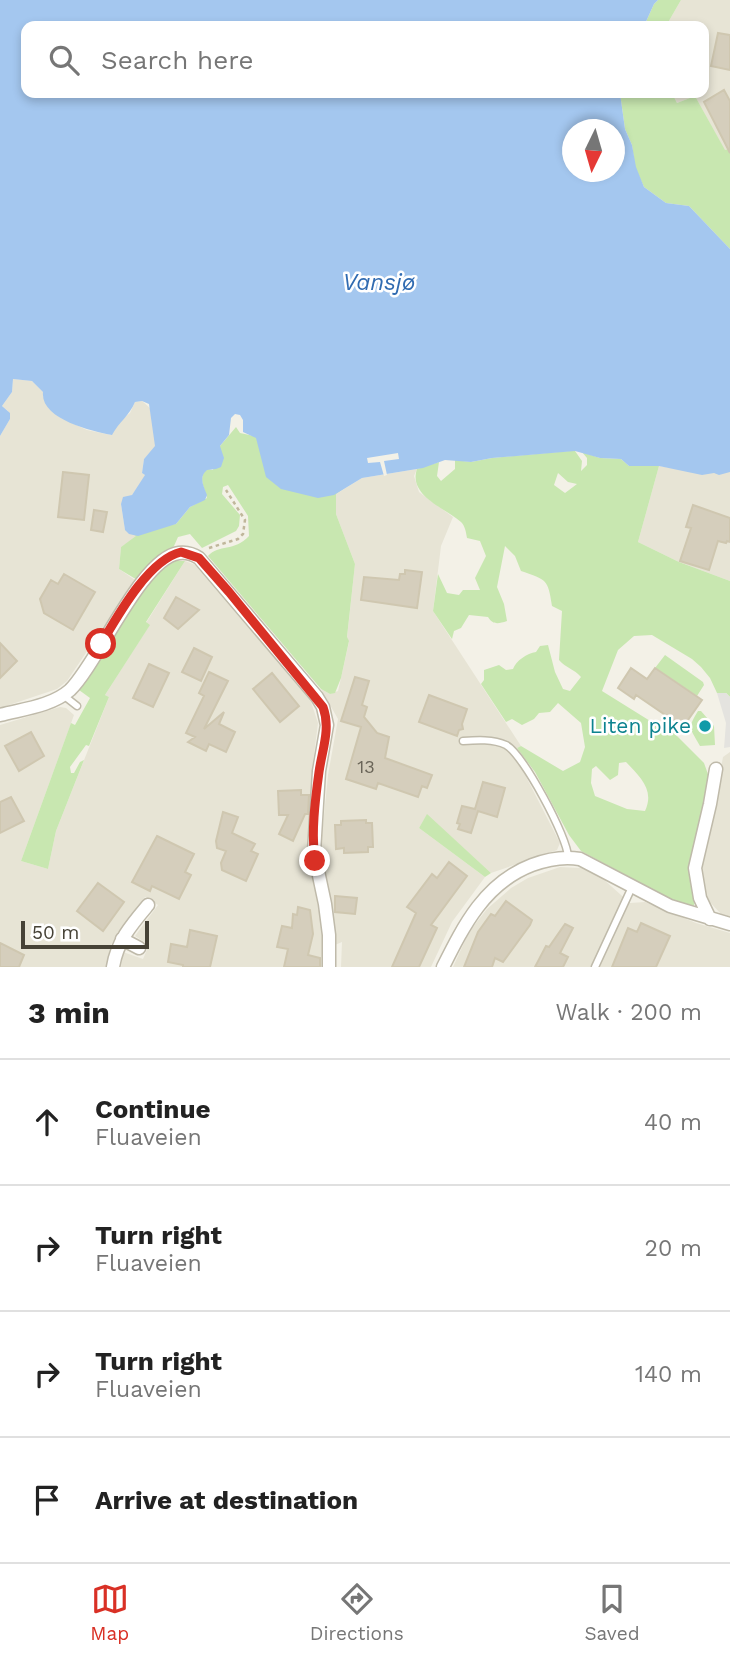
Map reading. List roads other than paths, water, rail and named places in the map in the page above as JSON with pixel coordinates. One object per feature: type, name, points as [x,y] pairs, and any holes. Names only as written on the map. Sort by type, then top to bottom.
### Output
[{"type":"street","points":[[0,715],[52,701],[63,695],[73,686],[119,615],[156,566],[181,552],[199,558],[317,696],[325,712],[327,725],[319,771],[313,841],[328,925],[329,967]]},
{"type":"street","points":[[709,919],[700,898],[695,868],[716,769]]},
{"type":"street","points":[[443,967],[459,934],[478,906],[501,882],[528,867],[555,858],[568,857],[597,867],[670,906],[730,924]]},
{"type":"street","points":[[113,967],[122,939],[148,905]]},
{"type":"street","points":[[122,939],[139,948]]},
{"type":"lane","points":[[63,695],[77,706]]},
{"type":"lane","points":[[463,741],[493,741],[514,751],[529,771],[564,841],[568,857]]},
{"type":"lane","points":[[595,967],[632,887]]},
{"type":"water","name":"Vansjø","points":[[0,0],[658,0],[646,21],[21,21],[21,98],[621,98],[624,119],[562,119],[562,182],[625,182],[625,129],[644,187],[666,203],[689,206],[730,249],[730,472],[702,475],[659,466],[629,466],[621,459],[600,458],[575,451],[471,462],[445,460],[423,468],[362,478],[334,495],[318,498],[281,489],[266,477],[256,438],[243,432],[243,420],[240,415],[235,414],[231,418],[229,435],[220,446],[224,458],[221,467],[204,473],[202,482],[207,495],[205,500],[190,507],[176,524],[138,536],[125,530],[121,504],[123,497],[132,495],[145,475],[142,473],[144,459],[155,446],[149,404],[135,402],[112,435],[68,422],[50,410],[44,401],[43,392],[32,381],[13,379],[12,392],[2,406],[10,413],[10,419],[0,436]]},
{"type":"place","name":"Liten pike","points":[[705,726]]}]
